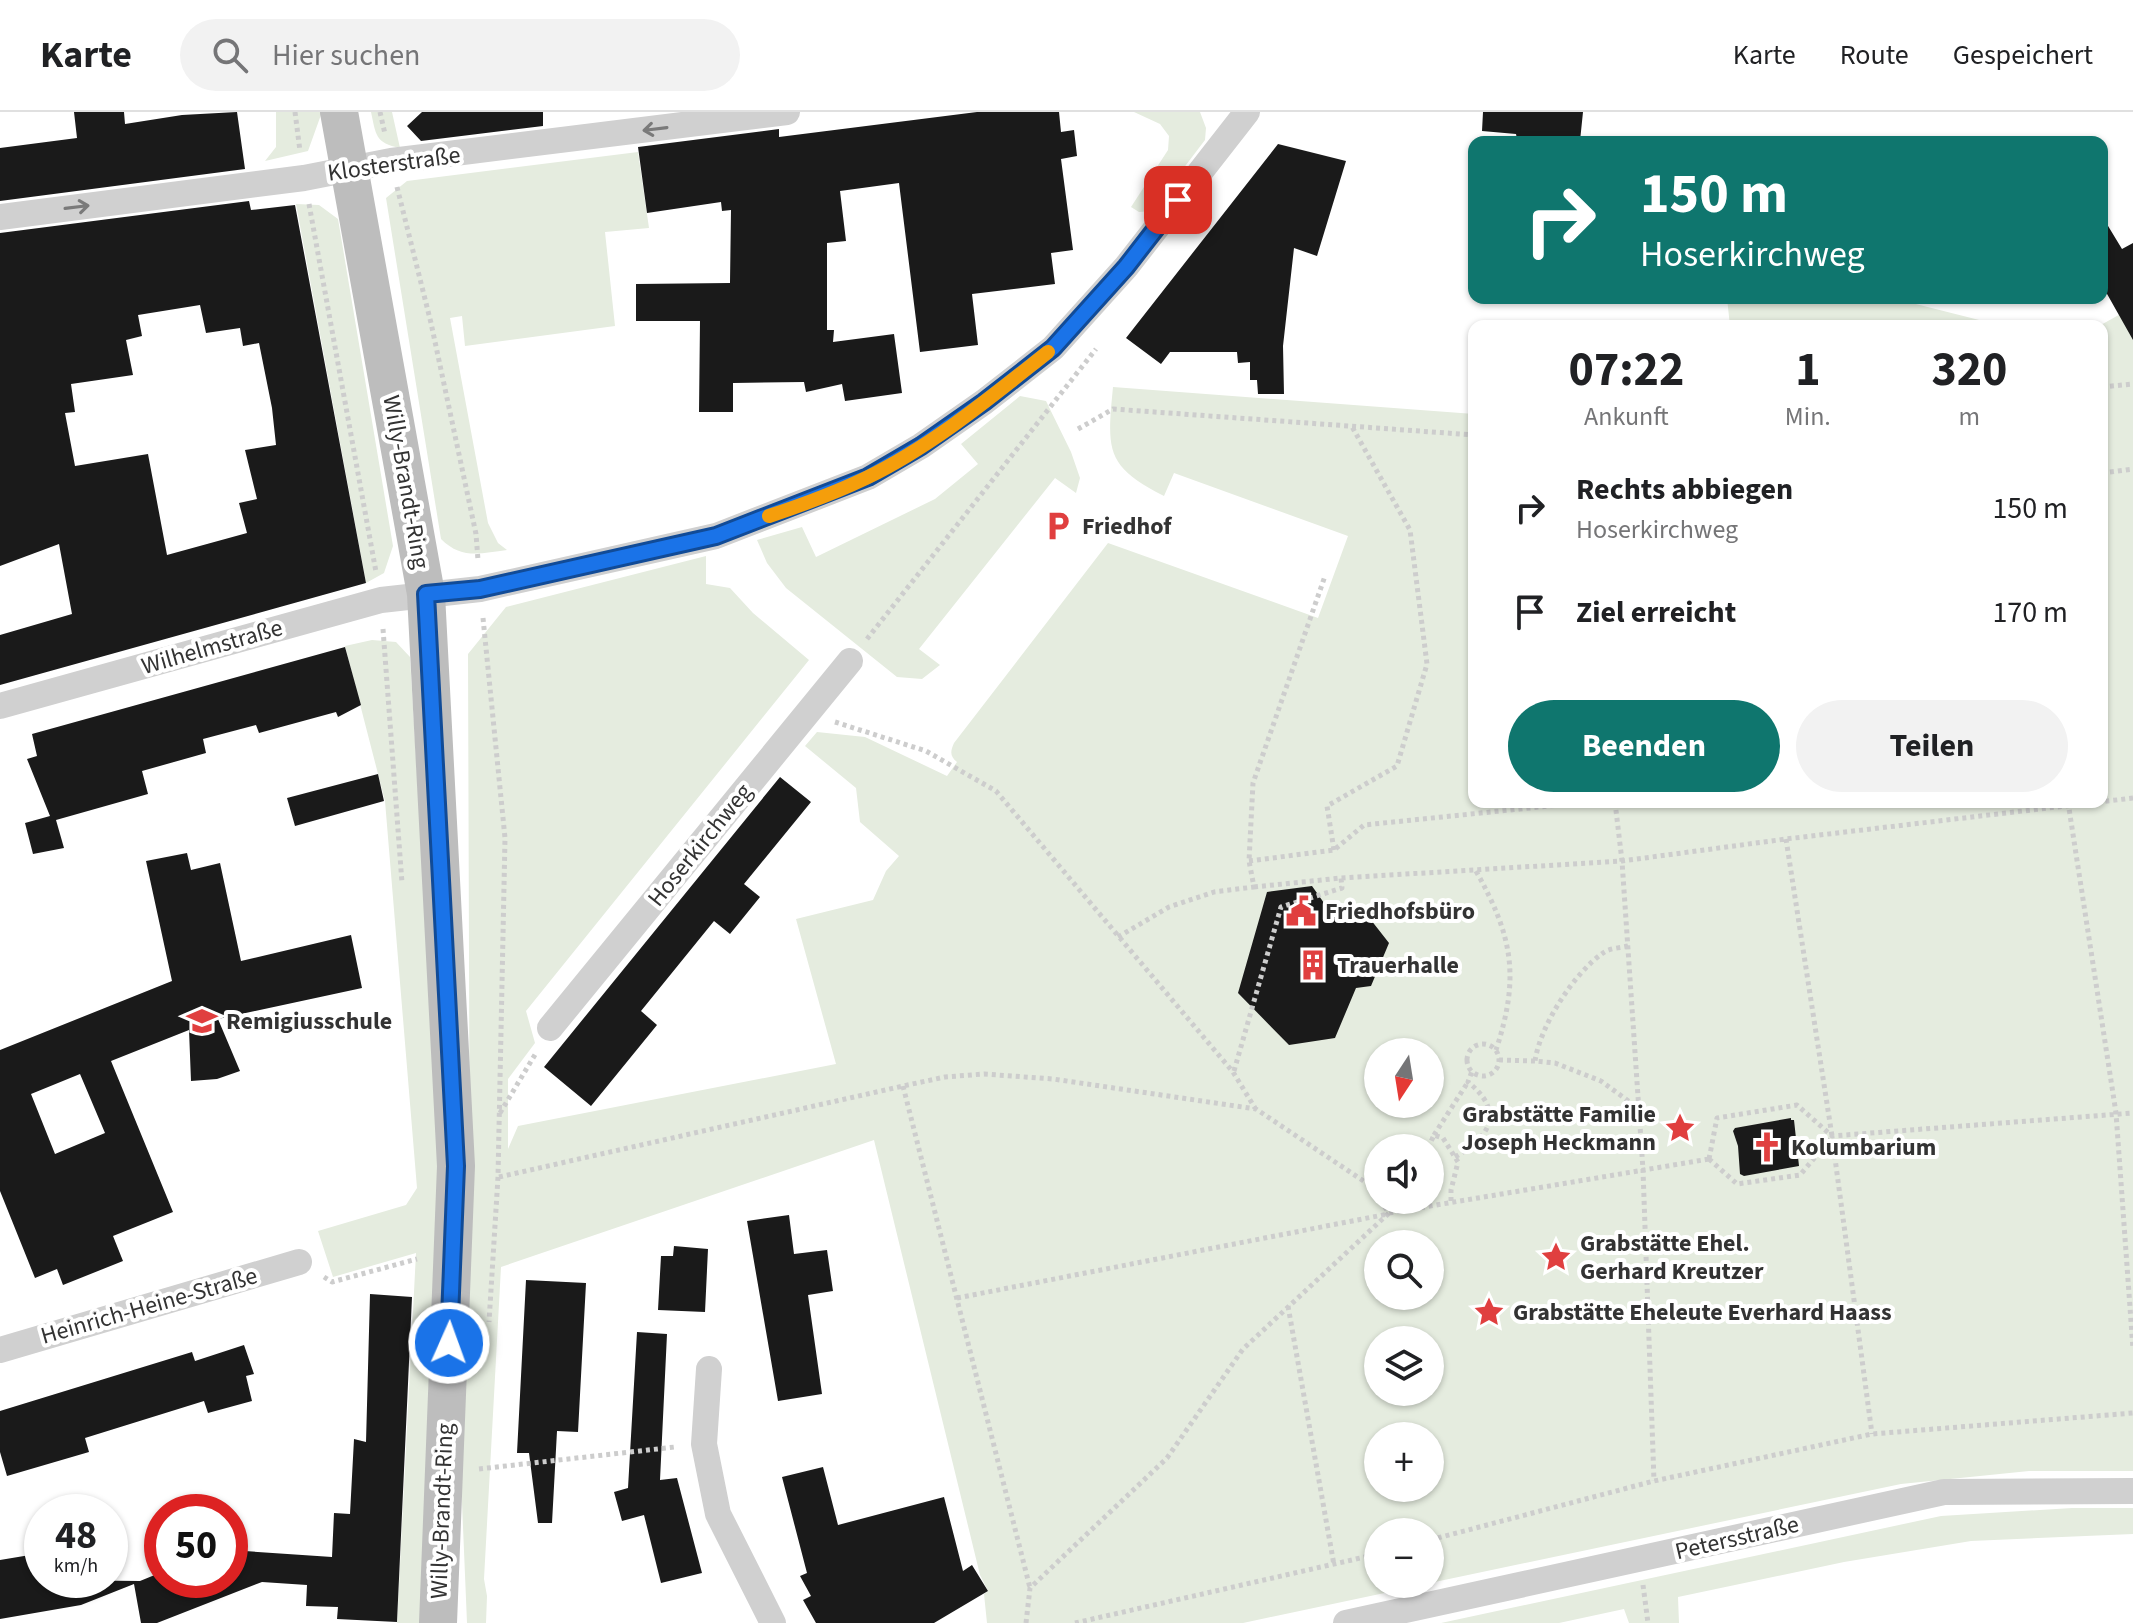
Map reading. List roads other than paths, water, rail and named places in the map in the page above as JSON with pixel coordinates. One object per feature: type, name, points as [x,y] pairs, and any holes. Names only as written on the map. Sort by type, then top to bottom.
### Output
[{"type":"main road","name":"Willy-Brandt-Ring","points":[[339,112],[426,594],[456,1166],[438,1623]]},
{"type":"street","name":"Klosterstraße","points":[[0,217],[304,178],[391,161],[787,112]]},
{"type":"street","points":[[426,594],[480,589],[716,536],[868,477],[921,446],[1053,348],[1126,267],[1247,112]]},
{"type":"street","name":"Wilhelmstraße","points":[[0,706],[381,600],[426,594]]},
{"type":"street","name":"Hoserkirchweg","points":[[550,1028],[850,661]]},
{"type":"street","name":"Heinrich-Heine-Straße","points":[[0,1350],[299,1262]]},
{"type":"street","points":[[709,1369],[704,1444],[718,1514],[773,1623]]},
{"type":"street","name":"Petersstraße","points":[[1346,1623],[1944,1492],[2133,1491]]},
{"type":"place","name":"Friedhof","points":[[1058,526]]},
{"type":"place","name":"Friedhofsbüro","points":[[1301,911]]},
{"type":"place","name":"Trauerhalle","points":[[1313,965]]},
{"type":"place","name":"Remigiusschule","points":[[202,1021]]},
{"type":"place","name":"Grabstätte Familie Joseph Heckmann","points":[[1680,1128]]},
{"type":"place","name":"Kolumbarium","points":[[1767,1147]]},
{"type":"place","name":"Grabstätte Ehel. Gerhard Kreutzer","points":[[1556,1257]]},
{"type":"place","name":"Grabstätte Eheleute Everhard Haass","points":[[1489,1312]]}]
